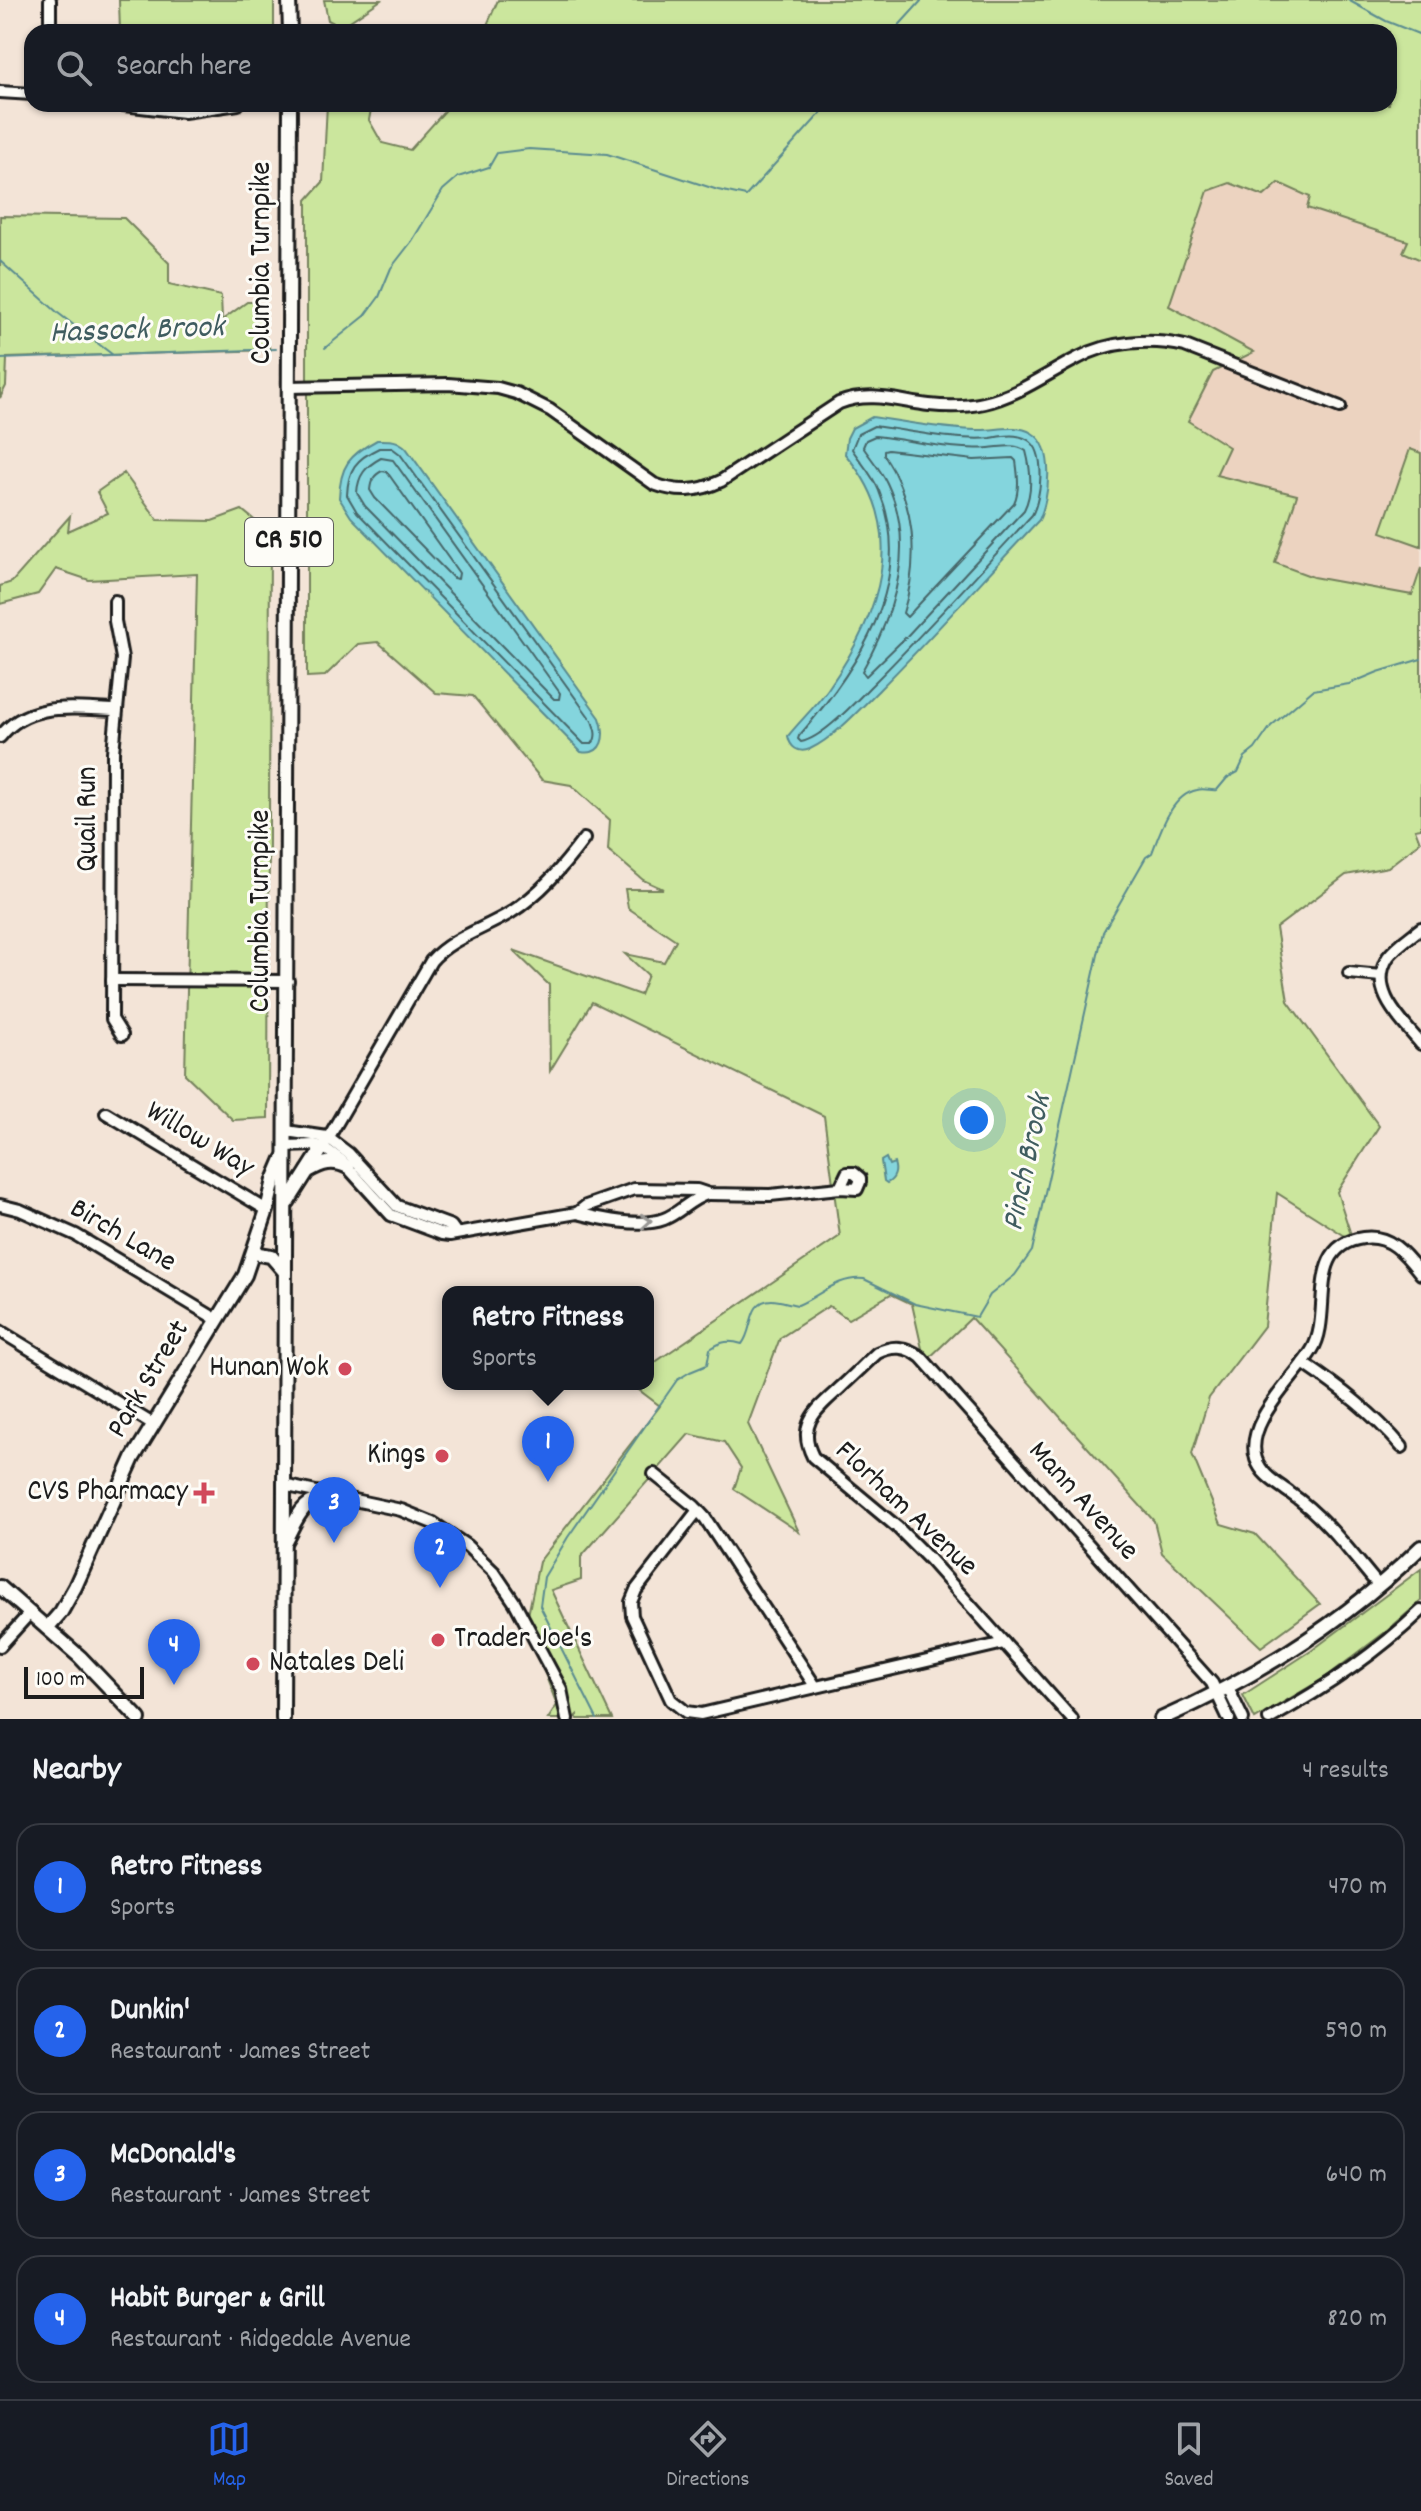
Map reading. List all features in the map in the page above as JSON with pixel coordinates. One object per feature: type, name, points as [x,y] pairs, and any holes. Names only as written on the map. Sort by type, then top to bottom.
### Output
[{"type":"main road","points":[[289,0],[290,24]]},
{"type":"main road","name":"Columbia Turnpike","points":[[283,1719],[290,112]]},
{"type":"main road","points":[[286,1205],[325,1142]]},
{"type":"main road","name":"Park Street","points":[[47,1628],[61,1612],[75,1587],[123,1477],[249,1266],[286,1150]]},
{"type":"main road","points":[[305,1173],[333,1161],[348,1167]]},
{"type":"main road","points":[[249,1266],[259,1254],[271,1219],[267,1210]]},
{"type":"main road","points":[[259,1254],[271,1256],[285,1272]]},
{"type":"main road","points":[[283,1544],[303,1507],[322,1497],[335,1496]]},
{"type":"main road","points":[[1161,1719],[1274,1663],[1378,1585],[1421,1547]]},
{"type":"main road","points":[[0,1587],[94,1671],[139,1719]]},
{"type":"street","points":[[50,0],[50,24]]},
{"type":"street","points":[[0,92],[24,94]]},
{"type":"street","points":[[288,387],[448,384],[498,388],[516,393],[550,410],[654,484],[688,491],[721,481],[849,399],[871,396],[948,406],[982,403],[1015,393],[1095,350],[1127,343],[1160,342],[1185,346],[1340,407]]},
{"type":"street","name":"Quail Run","points":[[115,601],[115,621],[122,658],[113,752],[112,1019],[122,1035]]},
{"type":"street","points":[[0,737],[19,719],[39,710],[116,710]]},
{"type":"street","points":[[286,1150],[325,1142],[438,953],[517,908],[554,876],[584,839]]},
{"type":"street","points":[[1421,928],[1393,951],[1381,976],[1387,1002],[1421,1044]]},
{"type":"street","points":[[1349,973],[1381,976]]},
{"type":"street","points":[[112,980],[288,981]]},
{"type":"street","name":"Willow Way","points":[[106,1113],[267,1210]]},
{"type":"street","points":[[286,1131],[325,1142],[348,1153],[397,1206],[451,1226],[456,1233]]},
{"type":"street","points":[[325,1142],[391,1215],[442,1234],[577,1213],[651,1222],[663,1219],[689,1202],[709,1194]]},
{"type":"street","points":[[577,1213],[586,1206],[634,1189],[697,1190],[709,1194],[780,1194],[840,1188]]},
{"type":"street","name":"Birch Lane","points":[[0,1205],[65,1229],[216,1319]]},
{"type":"street","points":[[1378,1585],[1309,1506],[1266,1476],[1257,1461],[1254,1439],[1260,1422],[1312,1350],[1318,1336],[1327,1265],[1342,1245],[1361,1238],[1379,1238],[1402,1251],[1421,1274]]},
{"type":"street","points":[[0,1331],[153,1424]]},
{"type":"street","name":"Florham Avenue","points":[[905,1348],[877,1353],[815,1411],[807,1431],[809,1449],[819,1464],[908,1537],[1072,1719]]},
{"type":"street","name":"Mann Avenue","points":[[905,1348],[921,1357],[1222,1691]]},
{"type":"street","points":[[1303,1363],[1363,1406],[1402,1447]]},
{"type":"street","points":[[654,1474],[698,1510],[815,1686]]},
{"type":"street","points":[[283,1485],[418,1516],[448,1532],[482,1560],[509,1593],[544,1656],[561,1689],[567,1719]]},
{"type":"street","points":[[698,1510],[636,1590],[631,1602],[632,1616],[671,1700],[686,1712],[701,1714],[1004,1643]]},
{"type":"street","points":[[1269,1719],[1301,1702],[1361,1662],[1421,1611]]},
{"type":"street","points":[[0,1646],[30,1613]]},
{"type":"street","points":[[1222,1691],[1229,1719]]},
{"type":"street","points":[[1222,1691],[1243,1719]]},
{"type":"shaded area","points":[[1230,183],[1264,196],[1278,183],[1311,197],[1308,208],[1408,241],[1403,252],[1421,260],[1421,453],[1410,450],[1382,531],[1421,546],[1421,568],[1413,595],[1313,577],[1274,563],[1215,475],[1188,421],[1213,372],[1253,352],[1169,307],[1208,191]]},
{"type":"green space","points":[[119,0],[274,0],[274,24],[120,24]]},
{"type":"green space","points":[[324,0],[381,0],[345,24],[328,20]]},
{"type":"green space","points":[[498,0],[1421,0],[1421,260],[1403,252],[1408,241],[1307,208],[1310,197],[1279,183],[1264,196],[1230,183],[1208,191],[1169,306],[1254,352],[1213,372],[1188,421],[1229,447],[1216,475],[1297,495],[1275,563],[1313,577],[1412,595],[1421,568],[1421,828],[1415,829],[1420,842],[1388,867],[1346,875],[1276,928],[1288,1001],[1379,1126],[1337,1192],[1353,1241],[1277,1193],[1264,1326],[1209,1398],[1192,1454],[1221,1524],[1255,1534],[1320,1604],[1261,1647],[1162,1553],[1154,1521],[971,1318],[925,1362],[912,1304],[891,1294],[848,1319],[829,1306],[780,1338],[748,1424],[799,1532],[734,1489],[741,1468],[724,1442],[689,1434],[581,1557],[581,1580],[551,1590],[612,1719],[577,1719],[577,1715],[573,1719],[548,1719],[557,1705],[526,1625],[539,1562],[660,1406],[639,1390],[654,1390],[654,1363],[840,1236],[824,1116],[592,1002],[550,1071],[549,985],[513,950],[640,995],[648,975],[625,954],[664,962],[676,940],[628,908],[625,889],[663,889],[643,880],[608,850],[610,820],[571,785],[542,780],[473,696],[436,693],[378,642],[358,644],[325,676],[307,677],[307,200],[323,182],[327,112],[370,112],[369,120],[382,143],[410,150],[444,112],[1397,112],[1397,24],[488,24]]},
{"type":"green space","points":[[0,216],[124,218],[169,263],[169,284],[221,296],[222,320],[247,302],[255,302],[270,350],[7,358],[6,386],[0,398]]},
{"type":"green space","points":[[1410,449],[1421,453],[1421,546],[1381,532]]},
{"type":"green space","points":[[124,473],[158,520],[212,521],[242,510],[270,533],[268,1118],[233,1120],[185,1074],[197,574],[89,580],[56,569],[38,594],[0,604],[0,586],[12,582],[70,516],[68,531],[108,513],[97,492]]},
{"type":"green space","points":[[1421,1569],[1421,1601],[1326,1677],[1255,1719],[1243,1695],[1311,1651]]},
{"type":"water","points":[[872,417],[951,428],[1026,430],[1040,440],[1045,450],[1048,474],[1046,500],[1039,520],[864,705],[819,744],[798,750],[788,736],[823,695],[846,661],[862,632],[881,573],[883,543],[878,513],[866,483],[845,454],[852,428]]},
{"type":"water","points":[[377,440],[389,440],[406,448],[600,718],[603,737],[595,751],[581,752],[351,517],[339,498],[341,478],[353,457]]},
{"type":"water","points":[[886,1158],[889,1165],[894,1163],[895,1169],[894,1177],[887,1183],[881,1161]]},
{"type":"waterway","name":"Hassock Brook","points":[[900,24],[922,0]]},
{"type":"waterway","points":[[1348,0],[1394,24]]},
{"type":"waterway","points":[[1397,25],[1421,35]]},
{"type":"waterway","name":"Hassock Brook","points":[[325,348],[365,316],[379,297],[391,268],[412,241],[443,190],[458,177],[489,167],[497,153],[529,149],[607,154],[746,196],[822,112]]},
{"type":"waterway","points":[[0,261],[58,313],[113,355]]},
{"type":"waterway","name":"Hassock Brook","points":[[0,359],[276,349]]},
{"type":"waterway","name":"Pinch Brook","points":[[597,1719],[540,1606],[544,1577],[568,1537],[677,1380],[707,1365],[710,1349],[714,1346],[726,1342],[742,1344],[755,1310],[764,1301],[798,1305],[855,1279],[864,1279],[915,1304],[977,1317],[990,1295],[1015,1275],[1032,1251],[1103,932],[1146,857],[1152,853],[1173,807],[1188,793],[1200,789],[1217,790],[1227,778],[1238,772],[1245,757],[1255,749],[1271,726],[1313,690],[1349,684],[1421,659]]},
{"type":"place","name":"Hunan Wok","points":[[345,1369]]},
{"type":"place","name":"Kings","points":[[442,1456]]},
{"type":"place","name":"Retro Fitness","points":[[548,1482]]},
{"type":"place","name":"CVS Pharmacy","points":[[204,1493]]},
{"type":"place","name":"McDonald's","points":[[334,1543]]},
{"type":"place","name":"Dunkin'","points":[[440,1588]]},
{"type":"place","name":"Trader Joe's","points":[[438,1640]]},
{"type":"place","name":"Natales Deli","points":[[253,1664]]},
{"type":"place","name":"Habit Burger & Grill","points":[[174,1685]]}]
